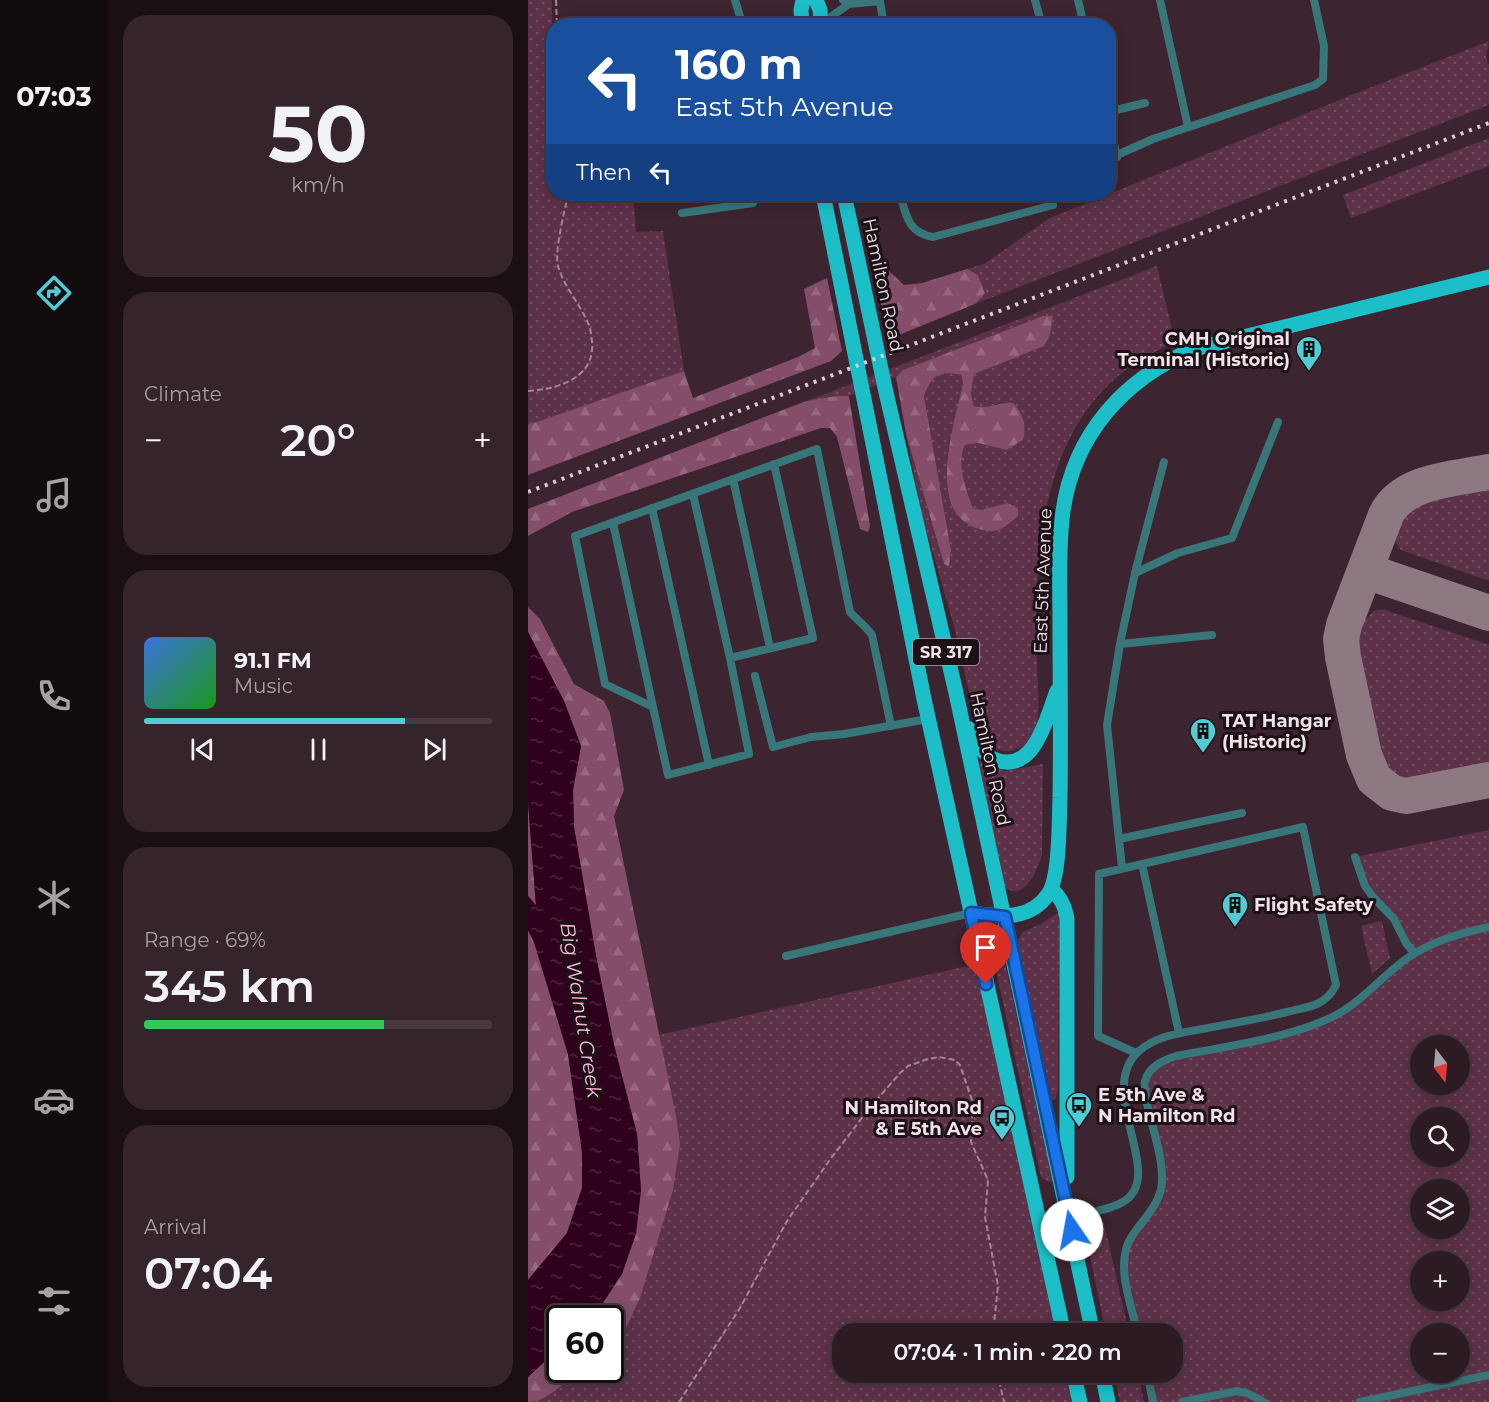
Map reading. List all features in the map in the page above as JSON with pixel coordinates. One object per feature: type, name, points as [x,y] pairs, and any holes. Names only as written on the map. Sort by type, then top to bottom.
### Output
[{"type":"main road","points":[[802,18],[803,0]]},
{"type":"main road","points":[[816,0],[821,18]]},
{"type":"main road","name":"SR 317","points":[[824,201],[928,719],[1062,1323]]},
{"type":"main road","name":"Hamilton Road","points":[[845,201],[885,388],[1005,917],[1091,1323]]},
{"type":"main road","name":"East 5th Avenue","points":[[1051,889],[1058,848],[1060,560],[1063,513],[1067,489],[1094,428],[1121,395],[1155,368],[1194,349],[1489,277]]},
{"type":"main road","name":"East 5th Avenue","points":[[1440,288],[1489,284]]},
{"type":"main road","points":[[956,693],[977,745],[991,758],[1000,762],[1009,762],[1026,756],[1035,744],[1060,682]]},
{"type":"main road","points":[[971,913],[1005,917],[1034,907],[1051,889],[1061,899],[1065,908],[1068,1212]]},
{"type":"main road","points":[[1076,1383],[1080,1402]]},
{"type":"main road","points":[[1104,1383],[1108,1402]]},
{"type":"lane","points":[[735,0],[741,18]]},
{"type":"lane","points":[[829,18],[846,2],[882,0],[883,18]]},
{"type":"lane","points":[[1035,0],[1040,18]]},
{"type":"lane","points":[[1078,0],[1082,18]]},
{"type":"lane","points":[[1160,0],[1188,127]]},
{"type":"lane","points":[[1116,157],[1153,139],[1315,85],[1323,79],[1324,45],[1314,0]]},
{"type":"lane","points":[[1116,110],[1145,103]]},
{"type":"lane","points":[[682,213],[753,203],[753,201]]},
{"type":"lane","points":[[902,201],[906,216],[915,231],[933,237],[1053,205],[1052,201]]},
{"type":"lane","points":[[1135,573],[1179,553],[1232,538],[1278,422]]},
{"type":"lane","points":[[653,707],[605,684],[575,536],[817,449],[850,612],[872,635],[891,726]]},
{"type":"lane","points":[[1122,868],[1107,725],[1120,644],[1135,573],[1164,462]]},
{"type":"lane","points":[[730,658],[813,638],[774,464]]},
{"type":"lane","points":[[733,479],[770,648]]},
{"type":"lane","points":[[613,523],[668,775],[749,754],[693,494]]},
{"type":"lane","points":[[652,508],[710,765]]},
{"type":"lane","points":[[1120,644],[1212,635]]},
{"type":"lane","points":[[755,676],[773,747],[811,737],[844,734],[928,719]]},
{"type":"lane","points":[[1119,839],[1242,813]]},
{"type":"lane","points":[[1040,1223],[1068,1212],[1121,1204],[1137,1190],[1139,1170],[1123,1092],[1126,1069],[1136,1053],[1153,1041],[1179,1033],[1318,1004],[1330,994],[1336,985],[1303,827],[1099,874],[1098,1036],[1136,1053]]},
{"type":"lane","points":[[1355,857],[1365,886],[1394,918],[1406,943],[1414,953]]},
{"type":"lane","points":[[1142,864],[1179,1033]]},
{"type":"lane","points":[[786,956],[971,913]]},
{"type":"lane","points":[[1136,1323],[1123,1263],[1125,1250],[1131,1237],[1146,1219],[1161,1189],[1162,1169],[1146,1100],[1145,1081],[1150,1071],[1161,1061],[1176,1056],[1289,1033],[1332,1018],[1354,1004],[1414,953],[1439,941],[1489,927]]},
{"type":"lane","points":[[1360,1402],[1489,1375]]},
{"type":"lane","points":[[1149,1383],[1153,1402]]},
{"type":"lane","points":[[1182,1402],[1237,1391],[1247,1393],[1264,1402]]},
{"type":"path","points":[[556,0],[557,18]]},
{"type":"path","points":[[528,391],[552,388],[570,382],[588,367],[592,348],[590,326],[564,282],[557,264],[567,201]]},
{"type":"path","points":[[679,1402],[745,1300],[787,1221],[841,1145],[900,1072],[908,1066],[928,1059],[939,1057],[955,1060],[960,1065],[973,1103],[972,1142],[988,1180],[989,1188],[985,1217],[998,1286],[994,1323]]},
{"type":"path","points":[[1000,1383],[1004,1402]]},
{"type":"shaded area","points":[[528,0],[552,0],[552,18],[546,18],[546,201],[634,201],[636,232],[663,231],[684,371],[528,425]]},
{"type":"shaded area","points":[[1489,41],[1486,56],[1489,67],[1489,105],[975,304],[985,292],[978,275],[967,269],[984,264],[1050,218],[1092,201],[1116,201],[1116,191]]},
{"type":"shaded area","points":[[1489,138],[1489,166],[1351,218],[1343,195]]},
{"type":"shaded area","points":[[1157,266],[1175,341],[1117,377],[1091,405],[1070,437],[1056,472],[1046,509],[1040,547],[1037,586],[1037,723],[1035,732],[1026,744],[1015,750],[1003,751],[987,743],[977,727],[954,626],[922,515],[906,434],[944,564],[949,567],[951,550],[924,396],[930,383],[937,376],[961,375],[963,383],[948,452],[966,525],[1007,503],[981,510],[973,508],[965,485],[961,460],[965,445],[978,443],[1006,450],[1004,402],[984,408],[974,406],[971,394],[974,374],[986,368],[1053,316],[1043,316],[903,370],[896,377],[849,396],[807,401]]},
{"type":"shaded area","points":[[1489,484],[1489,581],[1399,548],[1395,538],[1396,526],[1399,516],[1408,505],[1435,495]]},
{"type":"shaded area","points":[[1382,609],[1489,645],[1489,766],[1440,778],[1401,783],[1393,781],[1386,774],[1357,641],[1362,623],[1374,611]]},
{"type":"shaded area","points":[[981,761],[1005,771],[1043,764],[1042,855],[1030,882],[1019,890],[1012,891],[1005,888],[977,762]]},
{"type":"shaded area","points":[[1489,830],[1489,1402],[1153,1402],[1149,1383],[1183,1383],[1183,1323],[1136,1323],[1123,1263],[1125,1249],[1161,1189],[1145,1081],[1161,1061],[1289,1033],[1332,1018],[1414,953],[1394,919],[1373,897],[1355,857]]},
{"type":"shaded area","points":[[1059,914],[1058,1088],[1056,1099],[1052,1100],[1017,942],[1023,932]]},
{"type":"shaded area","points":[[1382,921],[1390,958],[1372,974],[1361,926]]},
{"type":"shaded area","points":[[996,944],[1001,945],[1053,1181],[1049,1182],[1041,1177],[993,957]]},
{"type":"shaded area","points":[[981,963],[1062,1323],[832,1323],[832,1383],[1075,1383],[1080,1402],[528,1402],[547,1383],[624,1383],[624,1305],[615,1305],[651,1217],[643,1127],[614,1045]]},
{"type":"shaded area","points":[[1104,1223],[1127,1323],[1104,1323],[1088,1246],[1093,1225]]},
{"type":"shaded area","points":[[1116,1383],[1140,1383],[1144,1402],[1120,1402]]},
{"type":"green space","points":[[878,267],[888,270],[904,285],[922,283],[967,269],[978,275],[985,293],[975,304],[889,339],[874,273]]},
{"type":"green space","points":[[827,278],[842,351],[831,361],[528,475],[528,425],[684,371],[693,398],[798,357],[815,348],[804,289]]},
{"type":"green space","points":[[1043,316],[1053,316],[1050,334],[1044,346],[974,374],[971,394],[974,406],[1013,403],[1022,416],[1024,425],[1023,440],[1006,450],[978,443],[965,445],[962,452],[963,476],[973,508],[981,510],[1007,503],[1018,508],[1018,516],[999,530],[989,531],[976,528],[960,518],[951,503],[947,484],[947,463],[963,383],[961,375],[937,376],[930,383],[924,396],[951,550],[949,567],[944,564],[906,434],[896,377],[903,370]]},
{"type":"green space","points":[[849,396],[870,526],[868,532],[860,529],[837,437],[830,428],[821,428],[572,512],[528,536],[528,509],[806,401]]},
{"type":"green space","points":[[528,607],[540,619],[574,684],[604,701],[610,713],[624,790],[614,816],[680,1144],[673,1190],[640,1298],[624,1331],[624,1305],[601,1305],[641,1191],[637,1134],[614,1045],[574,827],[573,790],[581,746],[564,701],[528,632]]},
{"type":"green space","points":[[528,802],[536,907],[528,896]]},
{"type":"green space","points":[[528,930],[534,942],[568,1054],[582,1152],[582,1188],[567,1233],[528,1280]]},
{"type":"green space","points":[[546,1360],[546,1383],[564,1383],[542,1399],[528,1402],[528,1377]]},
{"type":"water","name":"Big Walnut Creek","points":[[528,632],[564,701],[581,746],[573,790],[574,827],[614,1045],[637,1134],[641,1191],[636,1234],[622,1274],[602,1305],[546,1305],[546,1360],[528,1377],[528,1280],[567,1233],[582,1188],[582,1152],[568,1054],[534,942],[528,930],[528,896],[536,905],[528,802]]},
{"type":"taxiway","points":[[1489,472],[1431,483],[1404,494],[1394,503],[1386,515],[1344,625],[1341,639],[1364,755],[1374,779],[1392,793],[1406,796],[1489,780]]},
{"type":"taxiway","points":[[1366,571],[1489,613]]},
{"type":"railway","points":[[528,492],[1489,123]]},
{"type":"place","name":"CMH Original Terminal (Historic)","points":[[1309,372]]},
{"type":"place","name":"TAT Hangar (Historic)","points":[[1203,754]]},
{"type":"place","name":"Flight Safety","points":[[1235,928]]},
{"type":"place","name":"E 5th Ave & N Hamilton Rd","points":[[1079,1128]]},
{"type":"place","name":"N Hamilton Rd & E 5th Ave","points":[[1002,1141]]},
{"type":"route","points":[[986,984],[971,913],[1005,917],[1072,1230]]}]
